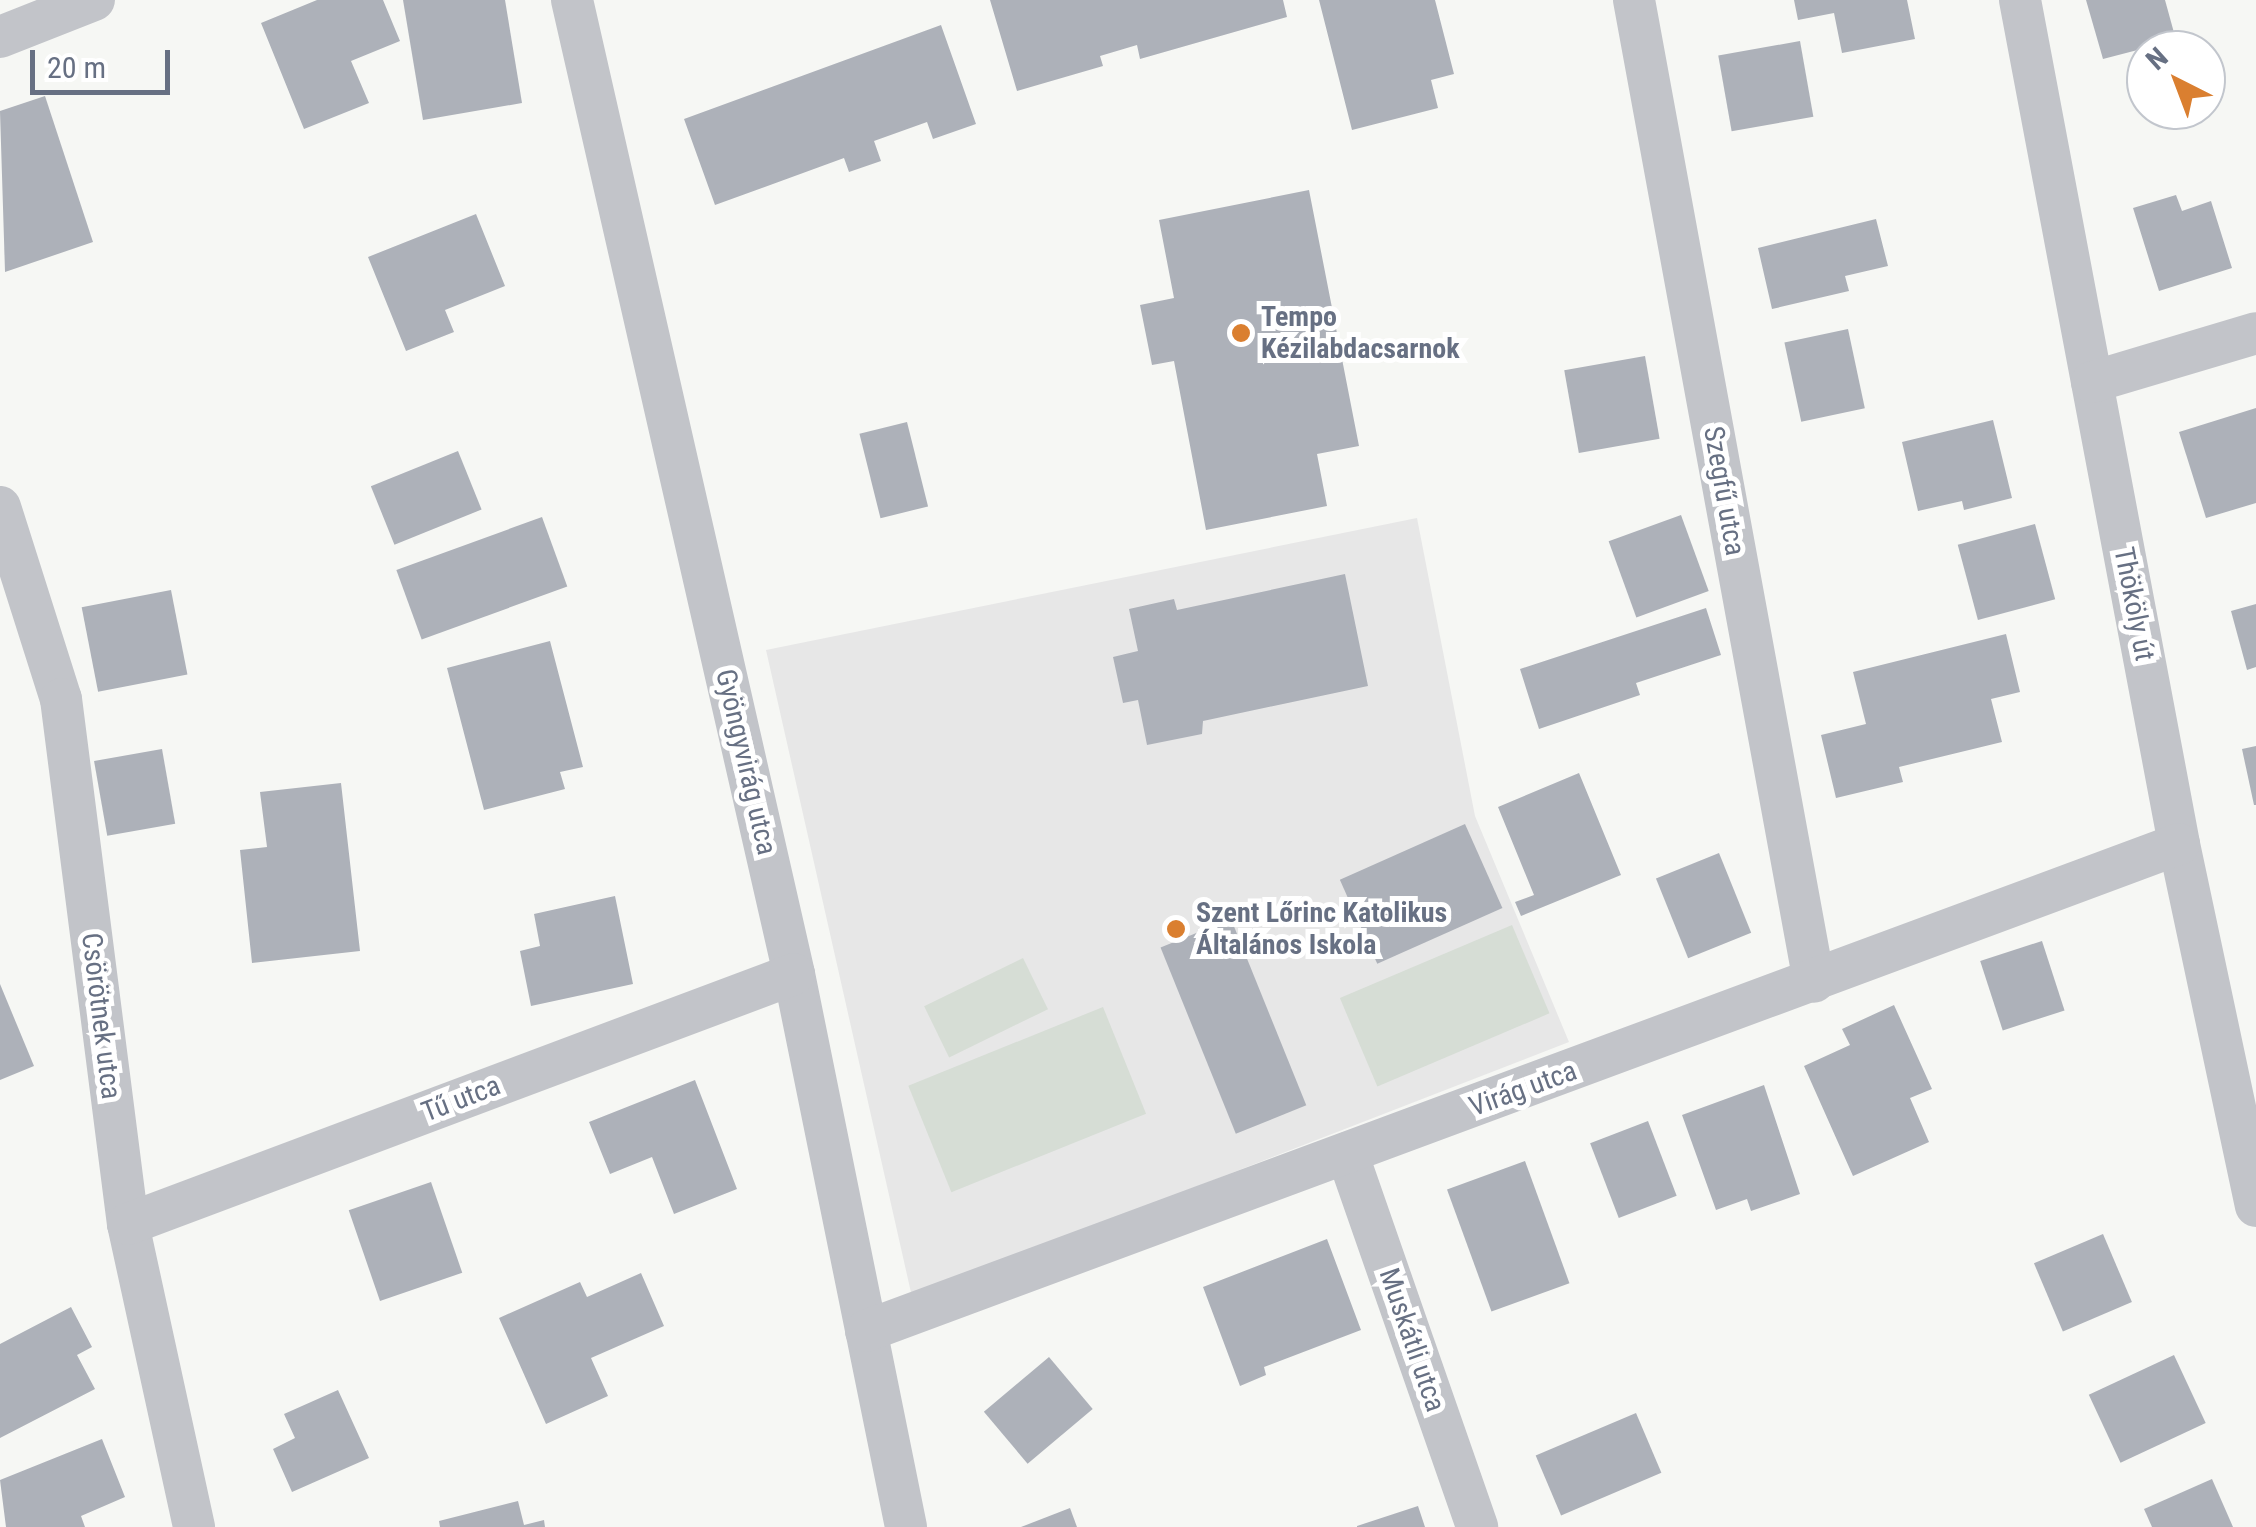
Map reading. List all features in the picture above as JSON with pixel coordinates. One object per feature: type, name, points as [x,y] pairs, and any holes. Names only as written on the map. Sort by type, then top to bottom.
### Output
[{"type":"street","points":[[0,37],[94,0]]},
{"type":"street","name":"Gyöngyvirág utca","points":[[572,0],[794,974],[906,1527]]},
{"type":"street","name":"Szegfű utca","points":[[1634,0],[1814,982]]},
{"type":"street","name":"Thököly út","points":[[2020,0],[2178,844],[2247,1121],[2256,1206]]},
{"type":"street","points":[[2092,382],[2256,333]]},
{"type":"street","name":"Csörötnek utca","points":[[0,507],[60,699],[128,1224],[194,1527]]},
{"type":"street","name":"Virág utca","points":[[866,1332],[2178,844]]},
{"type":"street","name":"Tű utca","points":[[128,1224],[794,974]]},
{"type":"street","name":"Muskátli utca","points":[[1347,1153],[1477,1527]]},
{"type":"shaded area","name":"Szent Lőrinc Katolikus Általános Iskola","points":[[1417,518],[1475,816],[1569,1042],[912,1297],[766,650]]},
{"type":"shaded area","points":[[1512,925],[1550,1013],[1377,1086],[1340,998]]},
{"type":"shaded area","points":[[1023,958],[1048,1009],[949,1057],[924,1006]]},
{"type":"shaded area","points":[[1103,1007],[1146,1114],[951,1192],[908,1086]]},
{"type":"building","points":[[317,0],[383,0],[400,41],[351,61],[369,103],[304,129],[261,23]]},
{"type":"building","points":[[403,0],[505,0],[522,103],[423,120]]},
{"type":"building","points":[[990,0],[1283,0],[1287,17],[1140,59],[1137,45],[1100,56],[1103,66],[1017,91]]},
{"type":"building","points":[[1319,0],[1435,0],[1454,74],[1431,80],[1438,108],[1352,130]]},
{"type":"building","points":[[1794,0],[1907,0],[1915,39],[1842,53],[1834,13],[1798,20]]},
{"type":"building","points":[[2086,0],[2165,0],[2173,30],[2126,30],[2126,53],[2103,59]]},
{"type":"building","points":[[941,25],[976,124],[933,139],[927,122],[874,141],[881,161],[849,172],[844,158],[715,205],[684,119]]},
{"type":"building","points":[[1800,41],[1813,117],[1732,131],[1718,55]]},
{"type":"building","points":[[45,96],[93,242],[5,272],[0,111]]},
{"type":"building","name":"Tempo Kézilabdacsarnok","points":[[1309,190],[1359,446],[1317,454],[1327,506],[1206,530],[1174,361],[1152,365],[1140,305],[1174,298],[1159,220]]},
{"type":"building","points":[[2176,195],[2182,211],[2211,201],[2232,268],[2159,291],[2133,208]]},
{"type":"building","points":[[476,214],[505,286],[445,310],[454,332],[406,351],[368,257]]},
{"type":"building","points":[[1876,219],[1888,266],[1845,276],[1849,291],[1772,309],[1758,248]]},
{"type":"building","points":[[1848,329],[1865,408],[1801,422],[1784,343]]},
{"type":"building","points":[[1645,356],[1660,439],[1579,453],[1564,370]]},
{"type":"building","points":[[2256,408],[2256,503],[2206,518],[2179,432]]},
{"type":"building","points":[[1993,420],[2012,498],[1964,510],[1962,501],[1918,511],[1902,442]]},
{"type":"building","points":[[907,422],[928,506],[881,518],[859,434]]},
{"type":"building","points":[[458,451],[482,509],[394,545],[371,486]]},
{"type":"building","points":[[1681,515],[1709,591],[1636,617],[1609,541]]},
{"type":"building","points":[[542,517],[567,587],[422,640],[396,570]]},
{"type":"building","points":[[2035,524],[2055,599],[1978,620],[1958,545]]},
{"type":"building","points":[[1345,574],[1368,686],[1203,721],[1202,734],[1147,745],[1138,700],[1123,703],[1113,657],[1138,651],[1129,609],[1174,599],[1177,610]]},
{"type":"building","points":[[171,590],[187,674],[98,692],[82,607]]},
{"type":"building","points":[[2256,604],[2256,667],[2247,670],[2231,611]]},
{"type":"building","points":[[1706,608],[1721,655],[1636,683],[1640,695],[1539,729],[1520,669]]},
{"type":"building","points":[[2006,634],[2020,692],[1991,699],[2002,742],[1899,767],[1903,782],[1836,798],[1821,735],[1866,724],[1853,672]]},
{"type":"building","points":[[550,641],[583,767],[560,772],[565,789],[484,810],[447,668]]},
{"type":"building","points":[[2256,746],[2256,805],[2254,805],[2242,749]]},
{"type":"building","points":[[162,749],[175,824],[107,836],[94,761]]},
{"type":"building","points":[[1579,773],[1621,875],[1521,916],[1515,902],[1534,895],[1498,807]]},
{"type":"building","points":[[341,783],[360,951],[252,963],[240,850],[267,847],[260,792]]},
{"type":"building","points":[[1465,824],[1502,908],[1377,964],[1340,880]]},
{"type":"building","points":[[1719,853],[1751,933],[1688,958],[1656,878]]},
{"type":"building","points":[[615,896],[633,984],[531,1006],[520,951],[540,946],[534,914]]},
{"type":"building","points":[[1231,919],[1306,1105],[1236,1134],[1161,947]]},
{"type":"building","points":[[2042,941],[2065,1010],[2003,1031],[1980,961]]},
{"type":"building","points":[[0,984],[34,1066],[0,1080]]},
{"type":"building","points":[[1894,1005],[1932,1089],[1910,1098],[1929,1142],[1853,1176],[1804,1066],[1850,1045],[1842,1029]]},
{"type":"building","points":[[695,1080],[737,1189],[674,1214],[652,1157],[610,1174],[589,1122]]},
{"type":"building","points":[[1764,1085],[1800,1194],[1751,1211],[1747,1199],[1716,1210],[1682,1115]]},
{"type":"building","points":[[1648,1121],[1677,1196],[1619,1218],[1590,1143]]},
{"type":"building","points":[[1525,1161],[1569,1283],[1491,1312],[1447,1189]]},
{"type":"building","points":[[431,1182],[462,1273],[380,1301],[349,1210]]},
{"type":"building","points":[[2103,1234],[2132,1302],[2063,1331],[2034,1263]]},
{"type":"building","points":[[1327,1239],[1361,1330],[1264,1367],[1266,1375],[1240,1386],[1203,1287]]},
{"type":"building","points":[[641,1273],[664,1326],[591,1358],[608,1396],[546,1424],[499,1318],[580,1282],[587,1297]]},
{"type":"building","points":[[71,1307],[92,1347],[77,1355],[95,1389],[0,1438],[0,1344]]},
{"type":"building","points":[[2174,1355],[2206,1423],[2121,1463],[2089,1395]]},
{"type":"building","points":[[1049,1357],[1093,1409],[1028,1464],[984,1412]]},
{"type":"building","points":[[338,1390],[369,1458],[292,1492],[273,1449],[295,1438],[284,1414]]},
{"type":"building","points":[[1636,1413],[1661,1473],[1561,1515],[1536,1456]]},
{"type":"building","points":[[102,1439],[125,1497],[81,1516],[85,1527],[6,1527],[0,1480]]},
{"type":"building","points":[[2212,1479],[2233,1527],[2152,1527],[2144,1509]]},
{"type":"building","points":[[518,1501],[524,1525],[544,1520],[545,1527],[440,1527],[439,1521]]},
{"type":"building","points":[[1418,1506],[1425,1527],[1357,1527],[1357,1526]]},
{"type":"building","points":[[1070,1508],[1077,1527],[1021,1527]]},
{"type":"place","name":"Tempo Kézilabdacsarnok","points":[[1241,333]]},
{"type":"place","name":"Szent Lőrinc Katolikus Általános Iskola","points":[[1176,929]]}]
